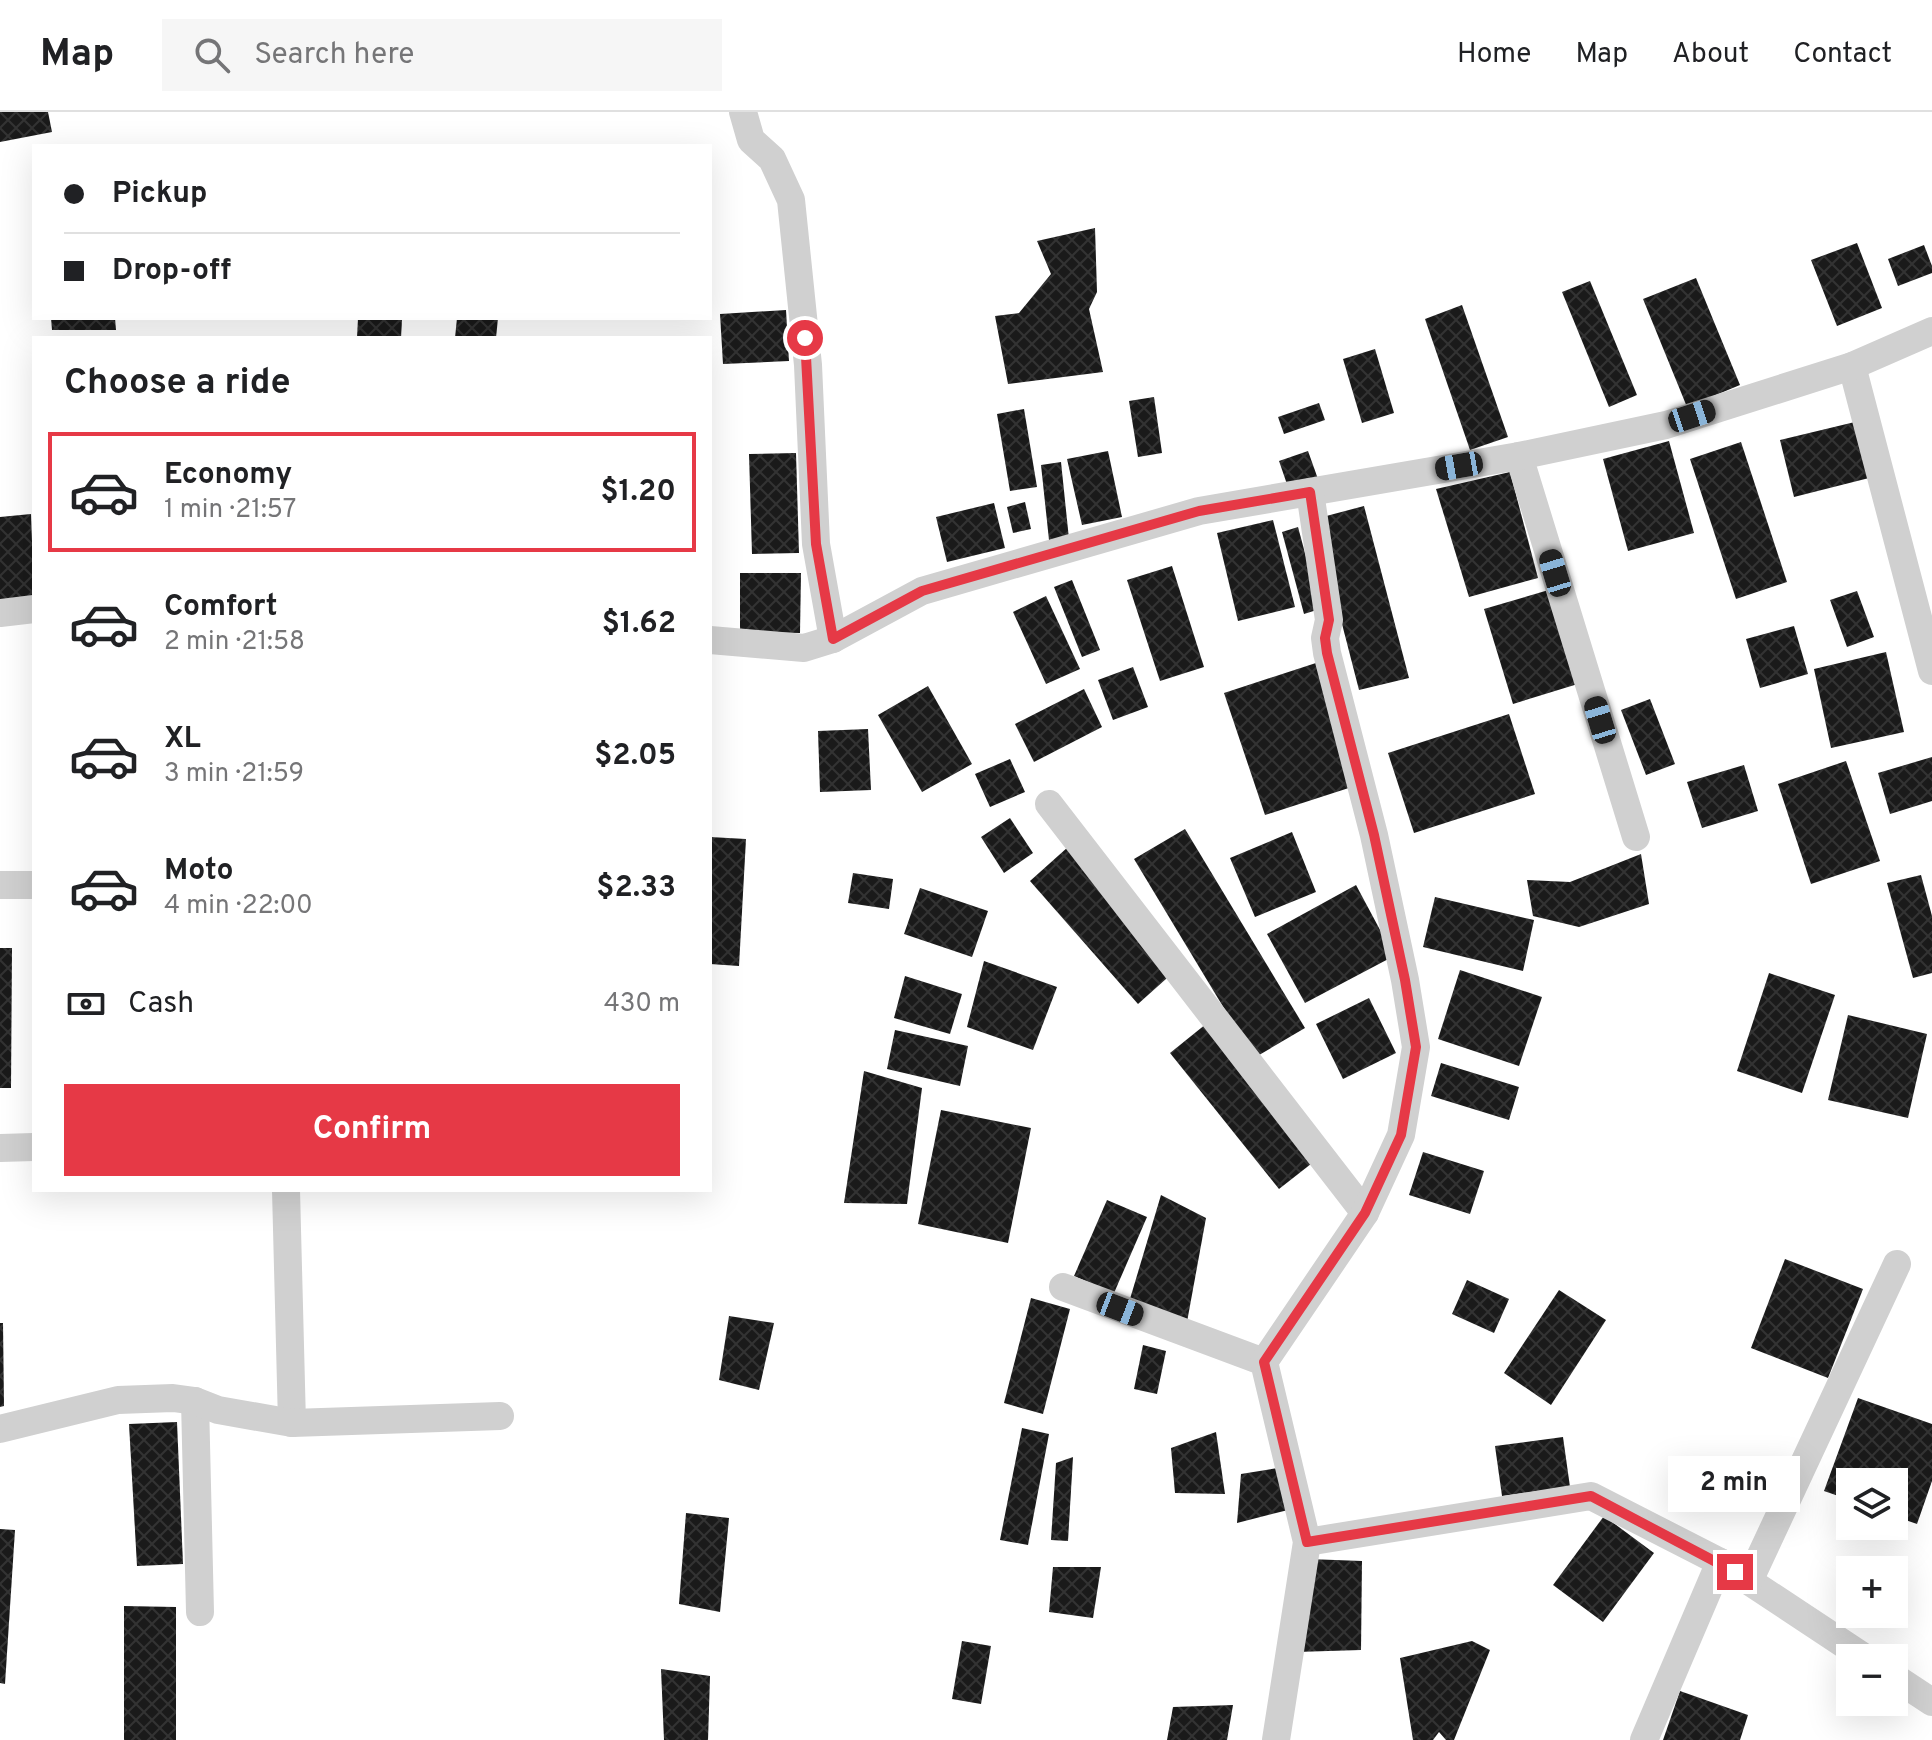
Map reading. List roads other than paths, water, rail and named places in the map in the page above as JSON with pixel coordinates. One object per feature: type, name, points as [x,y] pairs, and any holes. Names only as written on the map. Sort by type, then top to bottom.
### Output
[{"type":"street","points":[[743,112],[751,140],[772,159],[791,200],[808,365],[816,544],[833,639]]},
{"type":"street","points":[[712,640],[804,648],[833,639],[922,591],[1199,511],[1519,456],[1666,425],[1852,366],[1932,331]]},
{"type":"street","points":[[1852,366],[1932,671]]},
{"type":"street","points":[[1519,456],[1636,837]]},
{"type":"street","points":[[1276,1740],[1307,1542],[1264,1362],[1365,1213],[1401,1135],[1416,1047],[1374,835],[1327,653],[1325,638],[1329,620],[1310,492]]},
{"type":"street","points":[[0,613],[32,609]]},
{"type":"street","points":[[1049,804],[1365,1213]]},
{"type":"street","points":[[0,885],[32,885]]},
{"type":"street","points":[[0,1148],[32,1147]]},
{"type":"street","points":[[286,1192],[292,1423]]},
{"type":"street","points":[[1749,1581],[1897,1264]]},
{"type":"street","points":[[1063,1287],[1264,1362]]},
{"type":"street","points":[[0,1429],[118,1400],[173,1398],[195,1401],[218,1410],[292,1423],[500,1416]]},
{"type":"street","points":[[195,1401],[200,1612]]},
{"type":"street","points":[[1307,1542],[1591,1496],[1720,1562],[1844,1644]]},
{"type":"street","points":[[1644,1740],[1720,1562]]},
{"type":"street","points":[[1908,1686],[1932,1702]]}]
